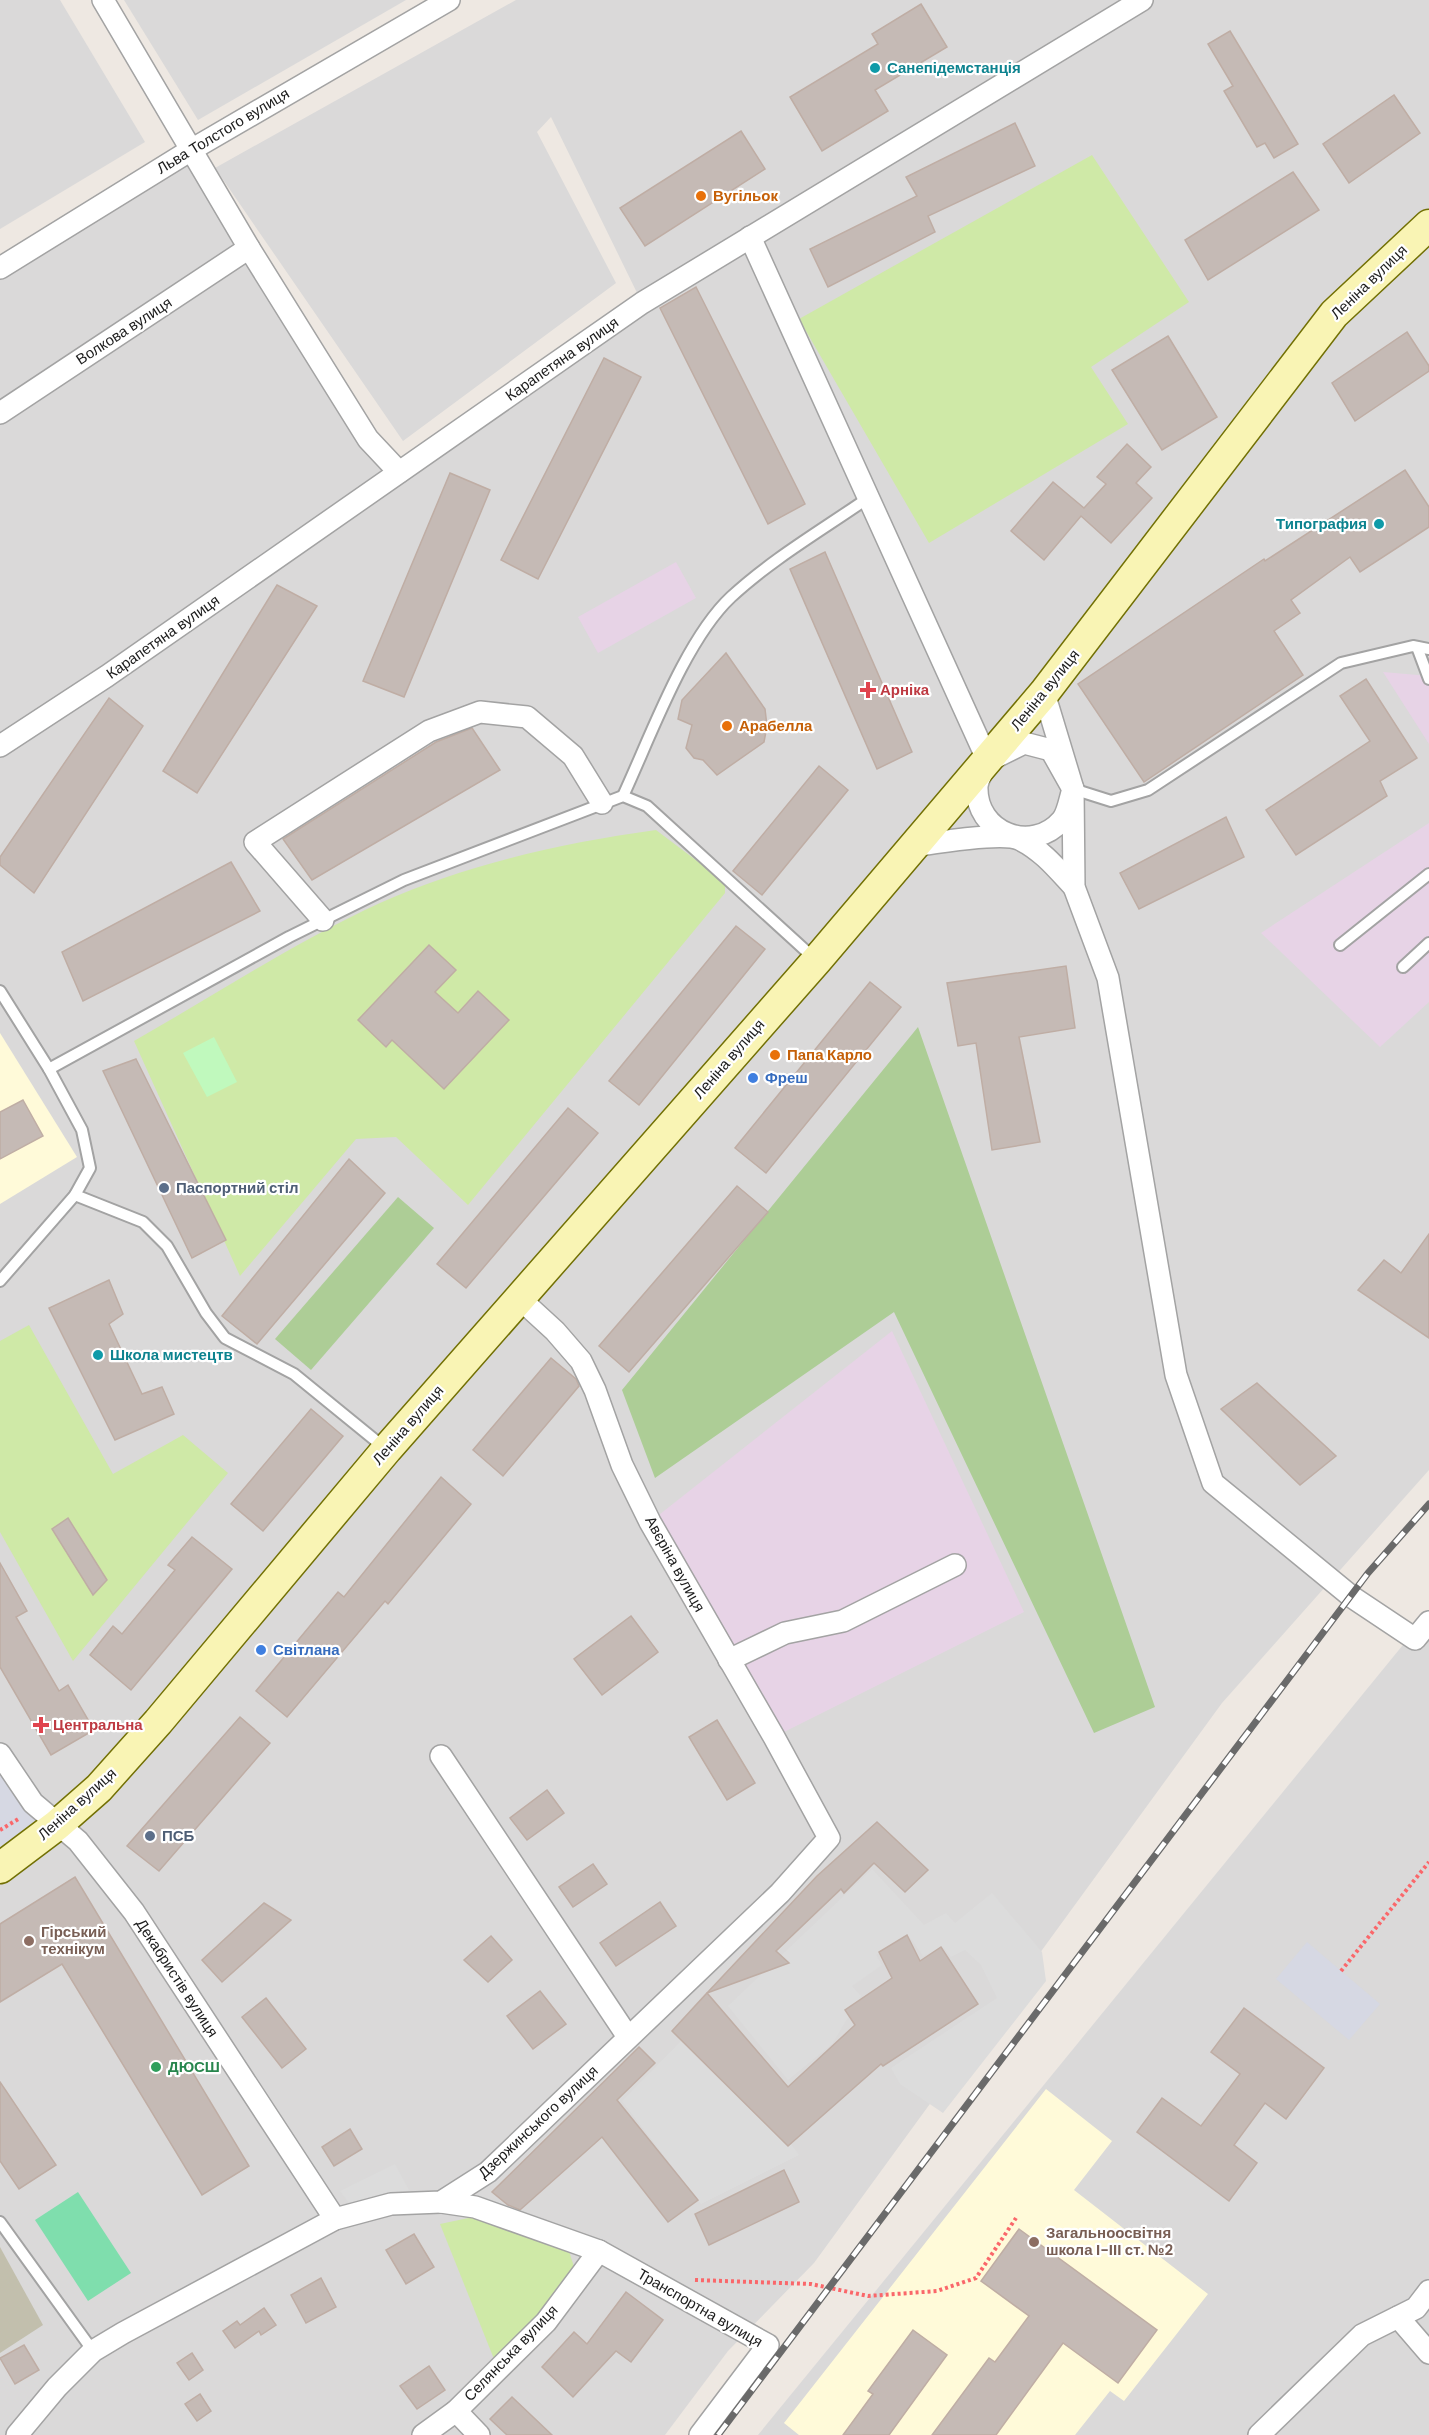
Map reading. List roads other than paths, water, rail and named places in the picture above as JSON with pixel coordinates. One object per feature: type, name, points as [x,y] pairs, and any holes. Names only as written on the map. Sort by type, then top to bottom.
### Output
[{"type":"main road","name":"Леніна вулиця","points":[[0,1868],[57,1825],[99,1788],[158,1722],[387,1449],[817,960],[1044,693],[1334,314],[1429,225]]},
{"type":"street","points":[[103,0],[249,248],[368,439],[399,472]]},
{"type":"street","name":"Льва Толстого вулиця","points":[[0,268],[191,150],[449,0]]},
{"type":"street","name":"Карапетяна вулиця","points":[[0,746],[107,676],[642,303],[1142,0]]},
{"type":"street","points":[[750,237],[988,760]]},
{"type":"street","name":"Волкова вулиця","points":[[0,413],[249,248]]},
{"type":"street","points":[[1044,693],[1073,789],[1074,887],[1108,978],[1176,1375],[1213,1483],[1352,1597],[1422,1644],[1429,1622]]},
{"type":"street","points":[[323,920],[255,842],[429,731],[480,712],[527,717],[573,756],[602,803]]},
{"type":"street","points":[[914,846],[964,838],[1019,838],[1043,835],[1064,819],[1073,789],[1051,750],[1024,743],[988,760],[977,785],[981,811],[996,829],[1019,838],[1047,858],[1074,887]]},
{"type":"street","name":"Авєріна вулиця","points":[[519,1298],[555,1331],[581,1361],[596,1389],[622,1465],[641,1503],[829,1838]]},
{"type":"street","points":[[729,1660],[785,1633],[843,1620],[955,1565]]},
{"type":"street","name":"Декабристів вулиця","points":[[0,1754],[33,1803],[78,1841],[134,1912],[335,2219]]},
{"type":"street","points":[[441,1756],[628,2037]]},
{"type":"street","name":"Дзержинського вулиця","points":[[441,2202],[488,2172],[780,1893],[829,1838]]},
{"type":"street","points":[[17,2435],[57,2387],[93,2351],[335,2219],[391,2204],[441,2202],[475,2207],[599,2251]]},
{"type":"street","name":"Транспортна вулиця","points":[[599,2251],[768,2345],[700,2435]]},
{"type":"street","name":"Селянська вулиця","points":[[423,2435],[456,2411],[546,2322],[599,2251]]},
{"type":"street","points":[[1259,2435],[1362,2335],[1416,2308],[1429,2291]]},
{"type":"street","points":[[1398,2317],[1429,2353]]},
{"type":"street","points":[[456,2411],[478,2435]]},
{"type":"lane","points":[[623,796],[695,641],[730,598],[774,562],[868,498]]},
{"type":"lane","points":[[1417,647],[1429,679]]},
{"type":"lane","points":[[1073,789],[1112,801],[1148,790],[1341,663],[1417,647],[1429,649]]},
{"type":"lane","points":[[49,1069],[323,920],[404,880],[623,796],[647,806],[817,960]]},
{"type":"lane","points":[[1340,945],[1429,874]]},
{"type":"lane","points":[[1402,967],[1429,942]]},
{"type":"lane","points":[[0,991],[49,1069],[82,1130],[90,1168],[75,1195],[0,1281]]},
{"type":"lane","points":[[75,1195],[143,1222],[167,1246],[206,1313],[225,1338],[294,1374],[387,1449]]},
{"type":"lane","points":[[0,2222],[93,2351]]},
{"type":"railway","points":[[718,2435],[1368,1573],[1429,1504]]},
{"type":"place","name":"Санепідемстанція","points":[[875,68]]},
{"type":"place","name":"Вугільок","points":[[701,196]]},
{"type":"place","name":"Типография","points":[[1379,524]]},
{"type":"place","name":"Арніка","points":[[868,690]]},
{"type":"place","name":"Арабелла","points":[[727,726]]},
{"type":"place","name":"Папа Карло","points":[[775,1055]]},
{"type":"place","name":"Фреш","points":[[753,1078]]},
{"type":"place","name":"Паспортний стіл","points":[[164,1188]]},
{"type":"place","name":"Школа мистецтв","points":[[98,1355]]},
{"type":"place","name":"Світлана","points":[[261,1650]]},
{"type":"place","name":"Центральна","points":[[41,1725]]},
{"type":"place","name":"ПСБ","points":[[150,1836]]},
{"type":"place","name":"Гірський технікум","points":[[29,1941]]},
{"type":"place","name":"ДЮСШ","points":[[156,2067]]},
{"type":"place","name":"Загальноосвітня школа І-ІІІ ст. №2","points":[[1034,2242]]}]
